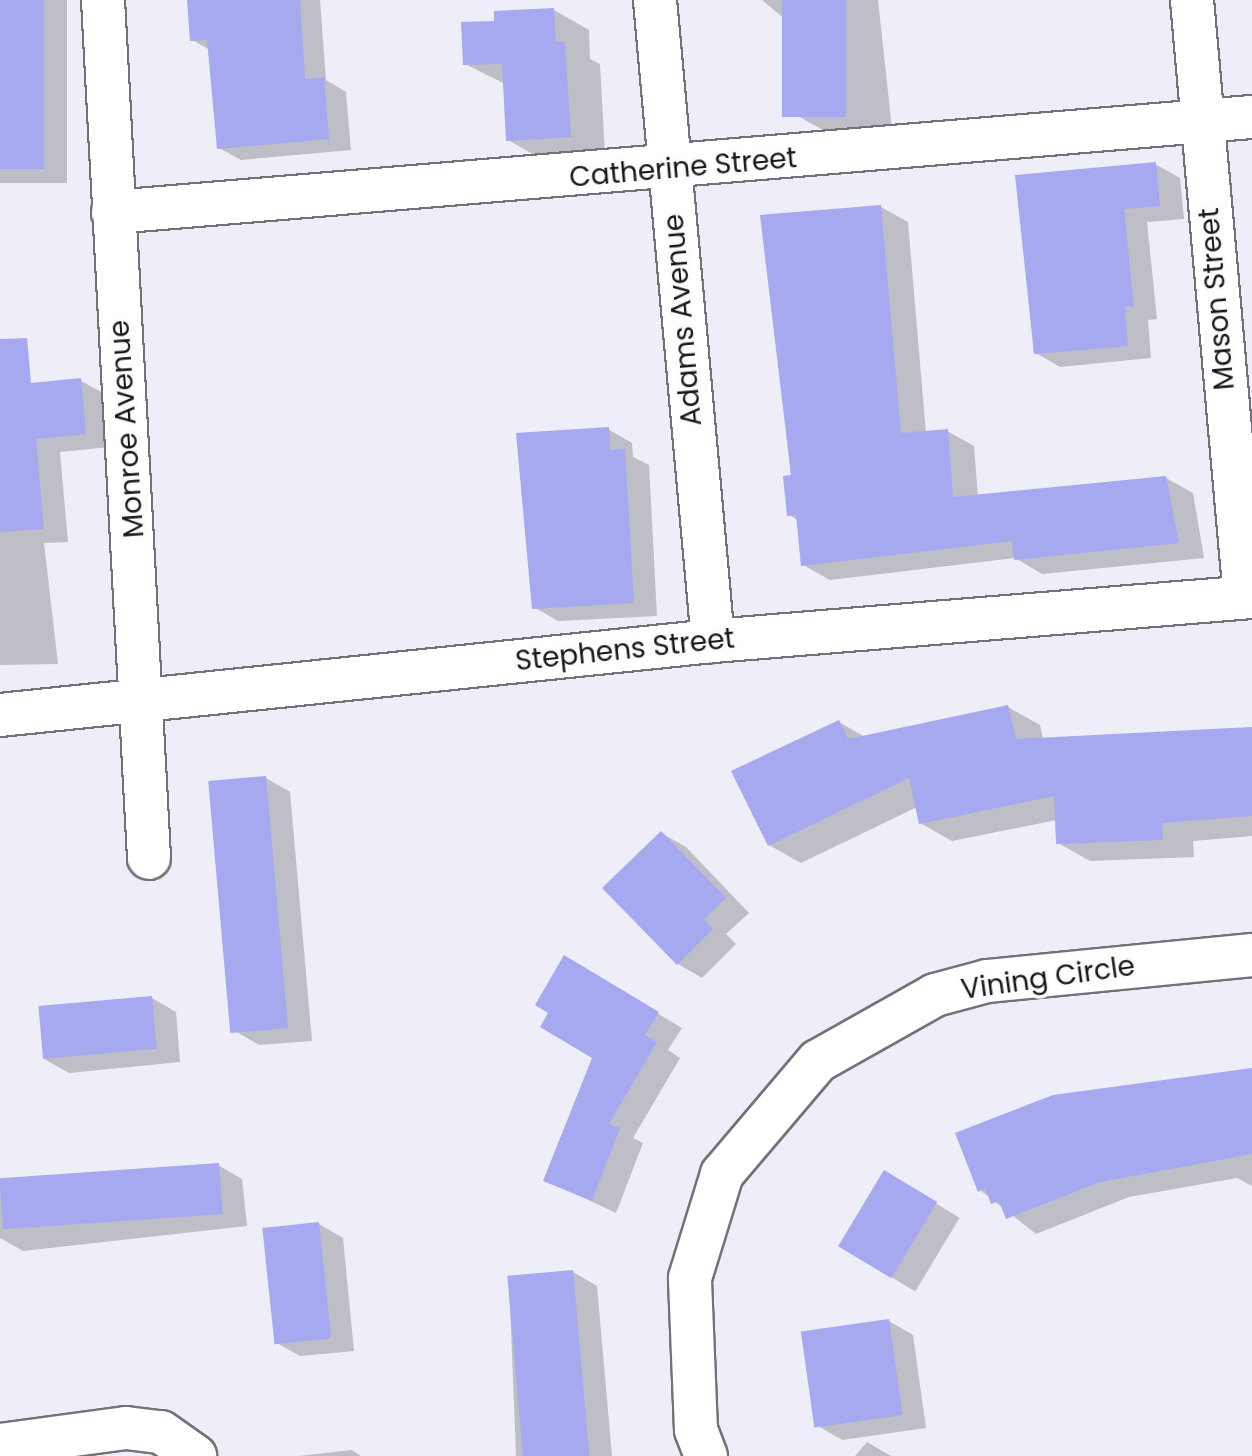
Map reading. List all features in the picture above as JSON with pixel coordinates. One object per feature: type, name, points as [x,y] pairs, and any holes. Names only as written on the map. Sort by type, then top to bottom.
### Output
[{"type":"street","name":"Monroe Avenue","points":[[103,0],[149,858]]},
{"type":"street","name":"Adams Avenue","points":[[655,0],[713,641]]},
{"type":"street","name":"Mason Street","points":[[1192,0],[1201,122],[1249,597]]},
{"type":"street","name":"Catherine Street","points":[[113,212],[669,170],[1252,117]]},
{"type":"street","name":"Stephens Street","points":[[0,715],[713,641],[1249,597]]},
{"type":"street","name":"Vining Circle","points":[[706,1456],[696,1430],[690,1278],[722,1174],[818,1061],[935,995],[987,981],[1252,955]]},
{"type":"street","points":[[0,1445],[126,1428],[189,1450]]},
{"type":"building","points":[[0,0],[44,0],[44,169],[0,169]]},
{"type":"building","points":[[187,0],[300,0],[305,79],[324,77],[329,139],[217,149],[207,40],[190,41]]},
{"type":"building","points":[[782,0],[846,0],[846,117],[782,117]]},
{"type":"building","points":[[554,8],[556,42],[565,42],[571,137],[506,141],[502,64],[463,65],[461,22],[494,21],[494,11]]},
{"type":"building","points":[[1156,162],[1160,206],[1124,209],[1134,306],[1125,307],[1128,346],[1034,354],[1015,175]]},
{"type":"building","points":[[881,205],[901,433],[948,429],[953,497],[1166,476],[1179,543],[1014,560],[1012,541],[801,566],[796,515],[787,516],[783,476],[791,475],[760,215]]},
{"type":"building","points":[[27,338],[31,383],[81,378],[86,434],[36,439],[44,529],[0,532],[0,339]]},
{"type":"building","points":[[609,427],[610,450],[625,449],[634,603],[532,609],[516,433]]},
{"type":"building","points":[[1008,705],[1016,739],[1252,727],[1252,816],[1162,823],[1163,840],[1056,844],[1054,796],[919,824],[909,778],[768,846],[731,771],[839,720],[848,739]]},
{"type":"building","points":[[266,776],[288,1028],[230,1033],[208,781]]},
{"type":"building","points":[[661,831],[726,898],[704,919],[713,929],[677,965],[602,888]]},
{"type":"building","points":[[564,955],[659,1012],[645,1035],[657,1042],[609,1124],[620,1128],[592,1201],[543,1181],[592,1058],[540,1027],[548,1013],[535,1005]]},
{"type":"building","points":[[152,996],[157,1049],[43,1059],[38,1006]]},
{"type":"building","points":[[1252,1068],[1252,1154],[1100,1182],[1006,1219],[999,1201],[991,1204],[985,1188],[978,1192],[955,1133],[1053,1095]]},
{"type":"building","points":[[219,1163],[223,1214],[3,1229],[0,1178]]},
{"type":"building","points":[[884,1170],[937,1202],[891,1278],[838,1246]]},
{"type":"building","points":[[319,1222],[331,1338],[275,1344],[262,1228]]},
{"type":"building","points":[[573,1270],[589,1456],[523,1456],[507,1276]]},
{"type":"building","points":[[889,1319],[902,1415],[814,1427],[801,1331]]}]
